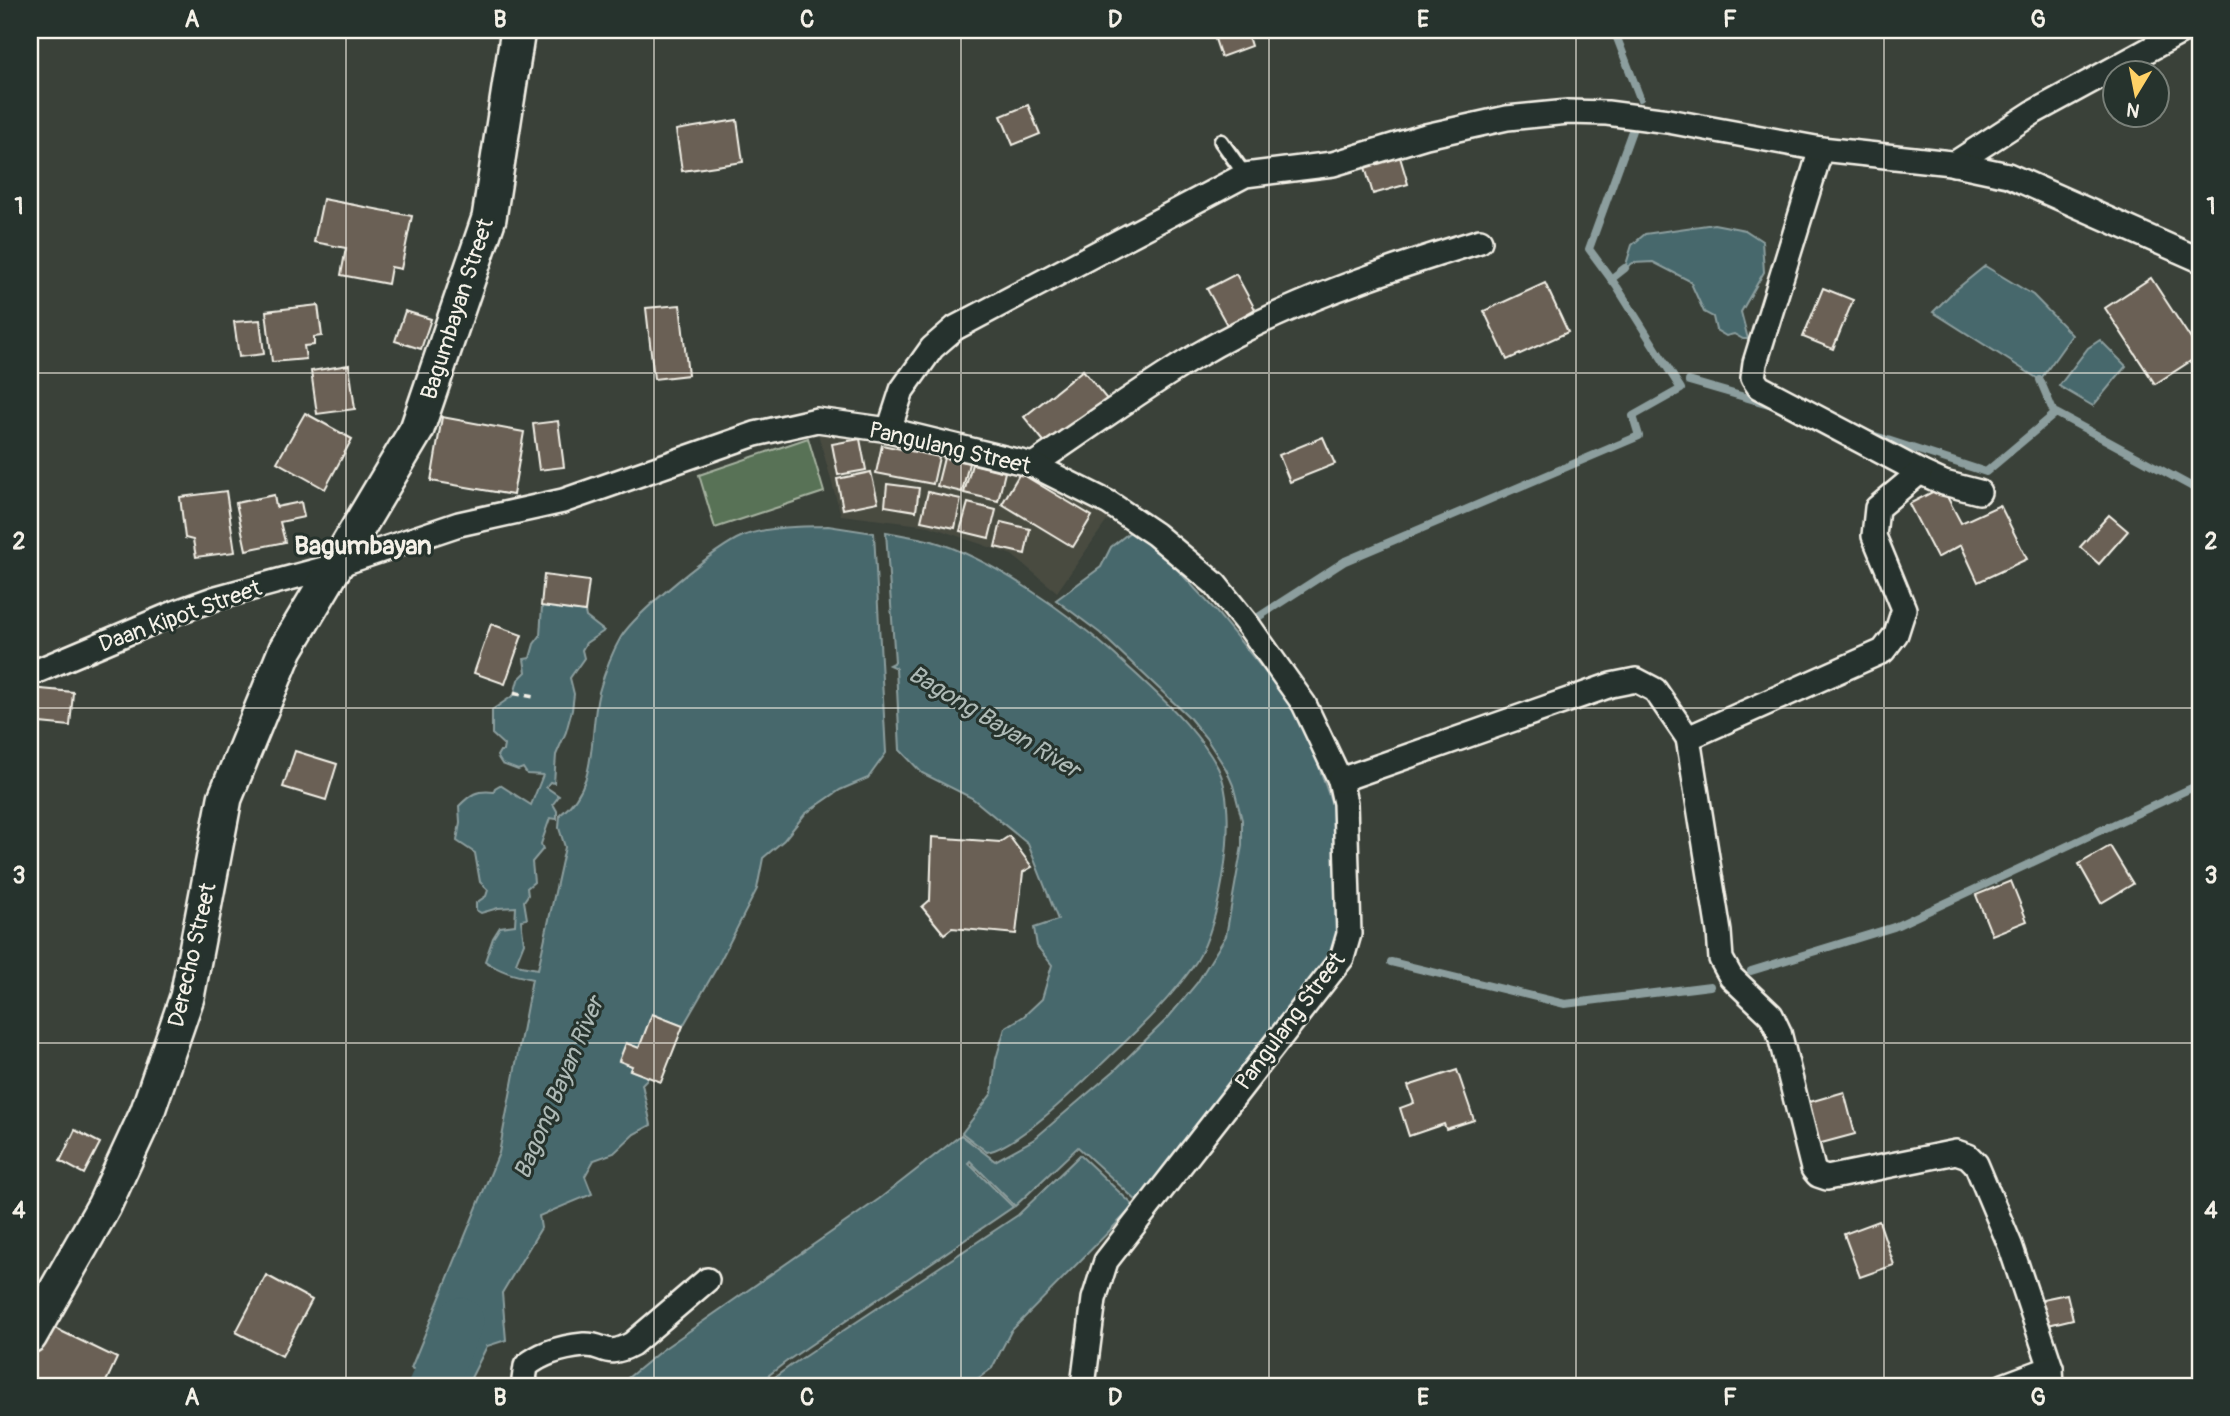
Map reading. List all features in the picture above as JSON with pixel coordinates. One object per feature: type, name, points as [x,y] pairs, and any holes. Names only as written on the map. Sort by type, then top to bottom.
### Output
[{"type":"main road","name":"Bagumbayan Street","points":[[334,566],[417,429],[426,403],[489,218],[518,30]]},
{"type":"main road","name":"Derecho Street","points":[[30,1336],[104,1206],[147,1113],[187,997],[225,798],[286,649],[334,566]]},
{"type":"street","points":[[1954,164],[2034,112],[2185,30]]},
{"type":"street","points":[[890,430],[902,390],[932,348],[955,328],[1245,175],[1333,164],[1426,136],[1507,118],[1568,112],[1607,113],[1668,121],[1821,149],[1954,164],[2008,175],[2200,260]]},
{"type":"street","points":[[1821,149],[1755,363],[1753,378],[1759,387],[1920,472],[1944,483],[1979,492]]},
{"type":"street","points":[[1033,465],[1198,355],[1347,285],[1403,264],[1480,241]]},
{"type":"street","name":"Pangulang Street","points":[[334,566],[459,524],[563,501],[755,434],[817,420],[890,430],[1033,465],[1109,503],[1155,534],[1215,584],[1304,704],[1340,780],[1345,803],[1349,934],[1342,958],[1106,1261],[1094,1299],[1083,1386]]},
{"type":"street","points":[[1688,738],[1883,651],[1896,634],[1904,609],[1874,536],[1877,508],[1920,472]]},
{"type":"street","name":"Daan Kipot Street","points":[[30,674],[216,598],[334,566]]},
{"type":"street","points":[[1340,780],[1611,685],[1636,680],[1656,690],[1688,738],[1719,932],[1721,960],[1731,977],[1771,1015],[1779,1032],[1813,1169],[1818,1175],[1827,1178],[1956,1152],[1968,1156],[1976,1164],[2010,1245],[2052,1377],[2003,1386]]},
{"type":"street","points":[[527,1386],[524,1380],[526,1366],[535,1359],[551,1352],[586,1345],[611,1352],[623,1348],[707,1280]]},
{"type":"lane","points":[[1221,141],[1245,175]]},
{"type":"path","points":[[514,694],[537,697]]},
{"type":"shaded area","points":[[828,427],[1021,469],[1111,515],[1057,592],[1012,555],[929,526],[841,515],[817,430]]},
{"type":"green space","points":[[808,438],[824,492],[715,528],[699,475]]},
{"type":"water","points":[[1714,224],[1745,230],[1762,241],[1764,272],[1741,312],[1748,339],[1734,334],[1726,336],[1716,330],[1713,317],[1704,312],[1690,281],[1653,262],[1633,263],[1625,268],[1632,245],[1645,234]]},
{"type":"water","points":[[1985,266],[2033,295],[2072,335],[2040,380],[1933,312]]},
{"type":"water","points":[[2100,340],[2126,366],[2093,406],[2059,386],[2088,348]]},
{"type":"water","points":[[828,526],[874,533],[886,753],[868,778],[840,790],[805,814],[784,840],[763,858],[757,889],[683,1026],[652,1014],[639,1048],[626,1043],[632,1066],[630,1070],[649,1077],[642,1084],[651,1125],[634,1134],[614,1153],[594,1160],[585,1176],[592,1194],[539,1216],[541,1228],[502,1293],[506,1340],[487,1346],[467,1386],[446,1386],[411,1368],[499,1153],[532,979],[508,973],[485,961],[500,927],[515,925],[516,907],[481,913],[476,910],[476,903],[486,896],[488,890],[480,882],[475,853],[457,841],[459,806],[467,798],[478,792],[494,792],[500,785],[531,805],[543,775],[527,774],[523,768],[518,770],[502,764],[497,756],[503,751],[504,745],[492,734],[492,710],[514,695],[518,680],[526,672],[524,659],[530,658],[534,644],[540,636],[542,606],[585,612],[586,617],[604,631],[586,643],[582,650],[584,658],[570,678],[574,694],[572,710],[556,755],[554,783],[550,782],[546,787],[559,796],[553,804],[557,819],[550,818],[541,844],[543,849],[532,862],[534,882],[527,888],[528,895],[524,901],[527,919],[521,920],[524,943],[516,963],[538,969],[565,847],[559,828],[560,815],[573,803],[587,774],[599,692],[621,637],[659,597],[696,566],[743,536],[764,530]]},
{"type":"water","points":[[1135,528],[1214,609],[1302,717],[1335,813],[1343,950],[1138,1202],[1078,1147],[1015,1206],[970,1161],[968,1163],[1013,1207],[787,1361],[755,1386],[618,1386],[662,1350],[879,1199],[961,1135],[995,1161],[1033,1140],[1114,1071],[1167,1019],[1197,983],[1226,936],[1242,846],[1242,820],[1226,769],[1188,716],[1100,633],[1056,600],[1101,567],[1111,547]]},
{"type":"water","points":[[886,532],[932,541],[979,560],[1029,589],[1076,622],[1143,680],[1185,722],[1209,752],[1224,787],[1227,811],[1225,866],[1213,921],[1196,962],[1156,1011],[1068,1096],[1034,1126],[1001,1147],[987,1152],[962,1133],[992,1093],[996,1059],[1005,1028],[1024,1016],[1042,999],[1052,965],[1037,946],[1034,928],[1058,920],[1028,844],[972,798],[922,773],[900,750],[896,668],[889,665],[895,662]]},
{"type":"water","points":[[1080,1155],[1134,1206],[1011,1331],[992,1368],[968,1386],[763,1386],[1018,1215]]},
{"type":"building","points":[[1212,30],[1246,30],[1251,46],[1221,57]]},
{"type":"building","points":[[1028,105],[1040,134],[1013,145],[1001,116]]},
{"type":"building","points":[[737,120],[743,162],[682,171],[676,130]]},
{"type":"building","points":[[1397,147],[1408,184],[1373,194],[1362,157]]},
{"type":"building","points":[[323,199],[412,216],[401,269],[391,267],[388,284],[341,275],[346,248],[314,242]]},
{"type":"building","points":[[1236,274],[1255,309],[1227,325],[1207,289]]},
{"type":"building","points":[[2151,278],[2200,353],[2155,384],[2105,308]]},
{"type":"building","points":[[1545,283],[1568,332],[1507,360],[1484,311]]},
{"type":"building","points":[[1823,288],[1853,300],[1833,349],[1803,337]]},
{"type":"building","points":[[318,305],[322,336],[314,337],[314,345],[304,346],[306,359],[272,362],[266,311]]},
{"type":"building","points":[[680,305],[688,375],[654,379],[646,308]]},
{"type":"building","points":[[405,311],[431,319],[421,349],[395,341]]},
{"type":"building","points":[[260,320],[264,354],[239,357],[234,322]]},
{"type":"building","points":[[349,365],[355,409],[317,414],[311,371]]},
{"type":"building","points":[[1083,370],[1110,403],[1051,450],[1024,417]]},
{"type":"building","points":[[305,413],[352,439],[325,489],[277,462]]},
{"type":"building","points":[[442,417],[524,432],[513,495],[431,481]]},
{"type":"building","points":[[558,421],[564,467],[539,470],[533,424]]},
{"type":"building","points":[[1323,437],[1335,464],[1290,482],[1279,455]]},
{"type":"building","points":[[860,439],[866,470],[838,475],[832,444]]},
{"type":"building","points":[[882,445],[939,457],[933,484],[876,473]]},
{"type":"building","points":[[944,458],[969,463],[962,492],[937,486]]},
{"type":"building","points":[[972,464],[1005,472],[998,501],[964,493]]},
{"type":"building","points":[[871,472],[878,502],[843,509],[837,479]]},
{"type":"building","points":[[1020,473],[1092,516],[1073,547],[1002,504]]},
{"type":"building","points":[[887,484],[919,488],[916,511],[885,506]]},
{"type":"building","points":[[1942,487],[1961,523],[2000,505],[2027,559],[1978,582],[1961,545],[1937,558],[1909,504]]},
{"type":"building","points":[[226,491],[235,552],[196,557],[193,540],[185,538],[180,497]]},
{"type":"building","points":[[928,492],[961,499],[955,528],[921,521]]},
{"type":"building","points":[[274,495],[276,507],[301,502],[304,517],[280,522],[285,542],[246,550],[236,503]]},
{"type":"building","points":[[968,503],[996,510],[989,538],[960,531]]},
{"type":"building","points":[[2109,515],[2128,531],[2099,564],[2080,547]]},
{"type":"building","points":[[1001,522],[1030,529],[1025,554],[995,547]]},
{"type":"building","points":[[544,575],[589,581],[585,612],[541,606]]},
{"type":"building","points":[[491,624],[522,635],[505,684],[474,673]]},
{"type":"building","points":[[30,688],[73,692],[70,726],[30,722]]},
{"type":"building","points":[[295,751],[337,764],[326,800],[283,787]]},
{"type":"building","points":[[1009,836],[1032,867],[1023,872],[1016,934],[952,928],[944,934],[922,907],[930,900],[932,837],[1000,842]]},
{"type":"building","points":[[2110,846],[2133,884],[2101,903],[2079,864]]},
{"type":"building","points":[[2011,881],[2027,921],[1992,935],[1976,895]]},
{"type":"building","points":[[652,1014],[683,1026],[661,1082],[630,1070],[632,1066],[619,1061],[626,1043],[639,1048]]},
{"type":"building","points":[[1457,1070],[1474,1120],[1446,1129],[1444,1124],[1409,1136],[1400,1108],[1414,1103],[1408,1086]]},
{"type":"building","points":[[1844,1092],[1855,1134],[1814,1145],[1803,1104]]},
{"type":"building","points":[[75,1130],[100,1143],[84,1174],[60,1161]]},
{"type":"building","points":[[1879,1221],[1894,1265],[1860,1277],[1844,1234]]},
{"type":"building","points":[[266,1275],[312,1300],[282,1356],[236,1332]]},
{"type":"building","points":[[2067,1294],[2073,1319],[2044,1326],[2038,1300]]},
{"type":"building","points":[[42,1322],[117,1358],[104,1386],[30,1386],[30,1350]]},
{"type":"waterway","points":[[1614,30],[1640,98]]},
{"type":"waterway","points":[[1249,623],[1345,561],[1639,436],[1633,416],[1681,389],[1617,287],[1589,249],[1633,128]]},
{"type":"waterway","points":[[1611,279],[1625,268]]},
{"type":"waterway","points":[[2040,380],[2054,413]]},
{"type":"waterway","points":[[1689,381],[1772,405]]},
{"type":"waterway","points":[[1869,434],[1986,472],[2056,413],[2200,491]]},
{"type":"waterway","points":[[1751,971],[1894,927],[2200,784]]},
{"type":"waterway","points":[[1391,962],[1565,1004],[1710,986]]},
{"type":"waterway","name":"Bagong Bayan River","points":[[432,1386],[460,1321]]},
{"type":"district","name":"Bagumbayan","points":[[363,546]]}]
